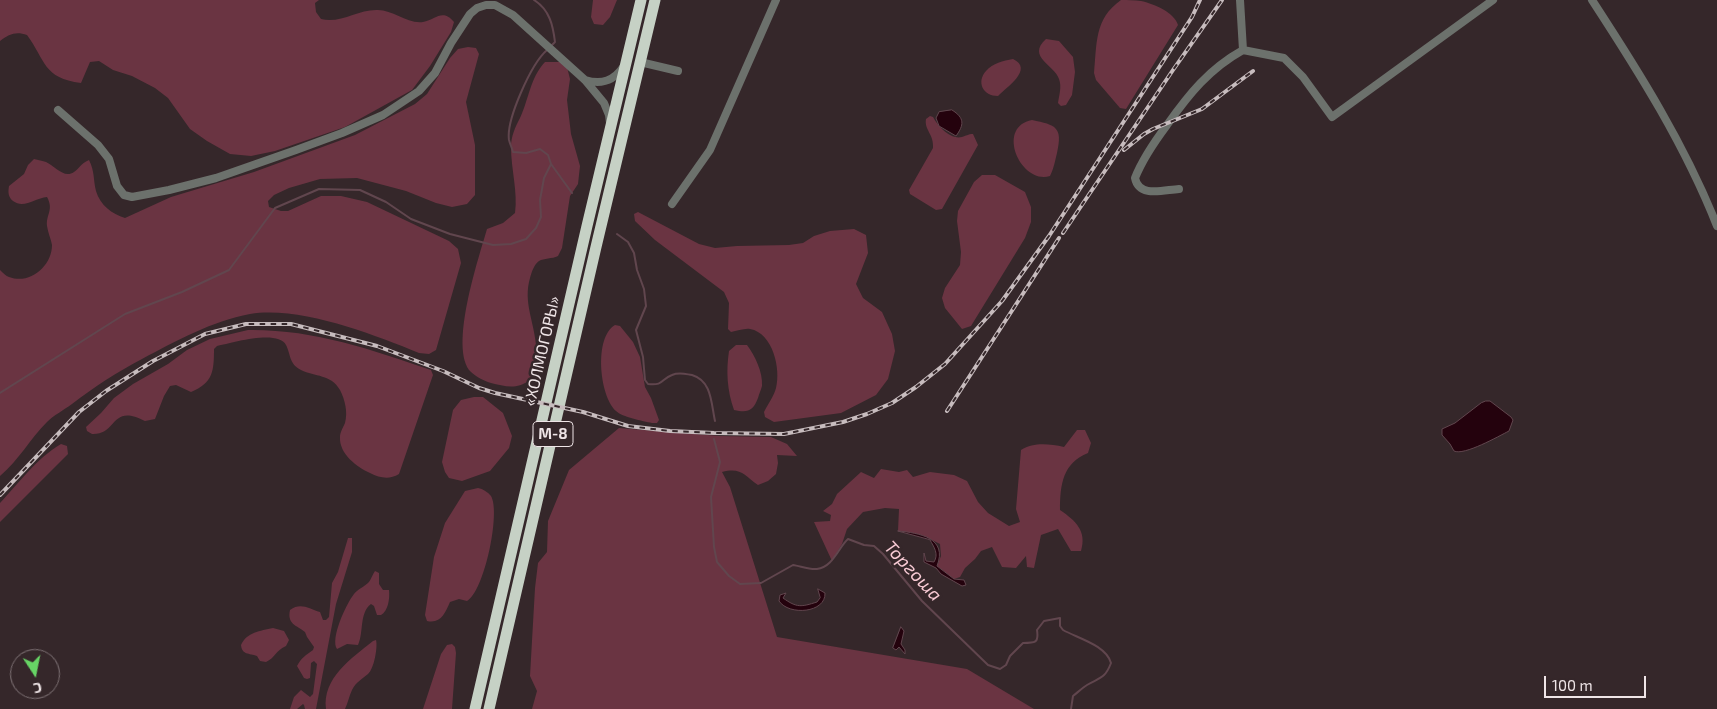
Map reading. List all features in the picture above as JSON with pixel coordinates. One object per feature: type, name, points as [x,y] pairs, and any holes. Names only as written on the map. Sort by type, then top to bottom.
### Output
[{"type":"highway","name":"«ХОЛМОГОРЫ»","points":[[475,709],[641,0]]},
{"type":"highway","name":"М-8","points":[[640,62],[655,0]]},
{"type":"highway","name":"«ХОЛМОГОРЫ»","points":[[488,709],[640,62]]},
{"type":"street","points":[[672,204],[710,150],[776,0]]},
{"type":"street","points":[[1240,0],[1243,50]]},
{"type":"street","points":[[1179,189],[1152,192],[1142,189],[1137,185],[1135,178],[1156,140],[1188,94],[1218,66],[1243,50],[1284,58],[1303,77],[1332,117],[1493,0]]},
{"type":"street","points":[[1592,0],[1626,50],[1651,92],[1697,179],[1717,226]]},
{"type":"street","points":[[58,110],[98,145],[109,160],[117,186],[124,195],[132,197],[216,178],[342,133],[383,115],[419,91],[435,73],[451,43],[470,14],[486,4],[495,5],[512,16],[586,80],[607,108],[610,131]]},
{"type":"street","points":[[586,80],[596,83],[604,82],[620,72],[627,61]]},
{"type":"street","points":[[640,62],[678,71]]},
{"type":"shaded area","points":[[0,0],[319,0],[315,3],[316,12],[321,19],[336,20],[371,10],[378,10],[417,22],[428,21],[442,15],[454,22],[451,32],[430,66],[412,90],[345,127],[275,151],[251,156],[230,154],[207,141],[190,129],[168,98],[155,88],[132,76],[113,70],[99,61],[90,62],[81,83],[69,81],[59,77],[47,67],[27,35],[13,34],[0,41]]},
{"type":"shaded area","points":[[593,0],[617,0],[610,17],[603,25],[594,24],[591,17]]},
{"type":"shaded area","points":[[1121,0],[1141,1],[1157,6],[1168,12],[1178,25],[1126,109],[1120,108],[1096,80],[1094,73],[1098,33],[1101,24],[1112,7]]},
{"type":"shaded area","points":[[1046,39],[1059,41],[1073,57],[1075,72],[1072,95],[1066,105],[1061,106],[1058,103],[1059,79],[1040,56],[1041,45]]},
{"type":"shaded area","points":[[476,48],[479,54],[466,102],[475,145],[475,195],[467,204],[452,207],[406,191],[357,178],[320,179],[289,188],[274,195],[268,201],[269,207],[288,211],[321,196],[341,196],[367,202],[449,241],[458,249],[461,263],[436,350],[429,354],[419,353],[336,323],[291,314],[250,314],[222,321],[181,339],[115,374],[97,386],[47,422],[0,476],[0,270],[8,277],[17,279],[32,276],[48,260],[52,245],[47,226],[50,205],[47,197],[21,204],[13,201],[9,194],[9,186],[24,174],[28,165],[34,159],[46,162],[67,174],[74,172],[89,160],[100,201],[111,211],[125,218],[171,197],[254,172],[355,135],[415,104],[427,94],[458,49]]},
{"type":"shaded area","points":[[1013,59],[1019,63],[1021,68],[1017,78],[998,96],[988,94],[981,84],[983,75],[995,64]]},
{"type":"shaded area","points":[[545,62],[561,62],[567,67],[570,79],[567,100],[571,134],[580,166],[578,184],[570,196],[562,248],[558,256],[539,261],[533,268],[530,278],[528,303],[536,345],[532,375],[524,384],[505,386],[486,381],[471,372],[465,360],[463,344],[464,324],[472,280],[487,229],[503,223],[515,213],[516,197],[511,155],[512,140],[533,82]]},
{"type":"shaded area","points":[[952,110],[959,116],[962,122],[956,136],[939,126],[936,118],[939,112]]},
{"type":"shaded area","points":[[930,116],[933,117],[945,132],[953,136],[962,137],[973,134],[978,145],[942,209],[936,210],[910,194],[909,190],[933,148],[932,139],[926,126],[926,119]]},
{"type":"shaded area","points":[[1032,120],[1052,126],[1058,132],[1059,144],[1050,176],[1039,176],[1030,172],[1016,154],[1015,133],[1021,125]]},
{"type":"shaded area","points":[[982,175],[995,175],[1025,192],[1031,207],[1031,222],[1025,238],[971,326],[962,329],[945,308],[942,298],[945,288],[960,265],[958,211],[974,182]]},
{"type":"shaded area","points":[[638,212],[699,244],[715,248],[803,243],[814,236],[830,231],[854,229],[866,235],[868,253],[856,284],[863,298],[882,312],[892,334],[895,351],[888,379],[876,395],[841,413],[774,422],[765,417],[764,412],[774,394],[777,380],[776,362],[770,344],[758,332],[750,329],[731,332],[728,329],[729,303],[724,292],[655,240],[635,221],[634,214]]},
{"type":"shaded area","points":[[615,325],[620,326],[633,342],[640,357],[645,387],[659,420],[657,423],[633,419],[623,415],[616,411],[610,403],[601,366],[604,341],[608,331]]},
{"type":"shaded area","points":[[248,330],[295,333],[341,342],[431,370],[433,375],[399,474],[388,478],[377,476],[350,459],[340,443],[346,410],[340,390],[327,378],[297,368],[292,362],[286,345],[281,340],[274,338],[254,338],[217,346],[214,349],[213,370],[204,385],[191,392],[176,385],[170,386],[155,419],[145,421],[134,416],[120,417],[100,433],[92,434],[87,431],[86,427],[114,398],[187,350],[210,339]]},
{"type":"shaded area","points":[[736,345],[747,345],[756,359],[761,375],[762,386],[758,398],[754,406],[746,411],[734,410],[729,388],[727,373],[729,351]]},
{"type":"shaded area","points":[[483,397],[503,413],[512,436],[509,448],[490,471],[462,481],[449,478],[442,462],[453,410],[461,400]]},
{"type":"shaded area","points":[[1486,401],[1490,401],[1511,417],[1513,420],[1509,431],[1465,451],[1454,451],[1442,435],[1442,429],[1455,423]]},
{"type":"shaded area","points":[[619,428],[720,436],[771,437],[787,444],[797,456],[777,455],[776,474],[768,481],[758,485],[738,471],[722,472],[730,487],[777,637],[967,669],[1034,709],[532,709],[537,691],[530,676],[535,588],[538,563],[547,552],[548,521],[569,470]]},
{"type":"shaded area","points":[[1077,430],[1085,430],[1091,443],[1088,453],[1073,462],[1068,469],[1062,483],[1060,510],[1079,527],[1082,538],[1081,551],[1071,551],[1058,529],[1041,535],[1034,568],[1027,567],[1026,556],[1016,568],[1002,567],[992,547],[981,551],[965,568],[960,577],[954,579],[937,566],[941,556],[940,544],[926,537],[898,531],[899,509],[885,508],[863,512],[847,529],[842,544],[832,561],[814,522],[830,521],[831,515],[823,511],[832,504],[837,494],[861,472],[874,478],[881,469],[899,472],[907,470],[913,477],[930,472],[954,475],[967,481],[978,502],[988,513],[1009,526],[1020,522],[1016,509],[1021,450],[1036,445],[1064,447]]},
{"type":"shaded area","points":[[61,444],[67,446],[68,454],[0,522],[0,503],[44,456]]},
{"type":"shaded area","points":[[478,488],[491,496],[494,505],[492,534],[485,568],[473,595],[467,601],[459,599],[450,602],[442,617],[436,621],[427,621],[425,615],[434,557],[445,523],[465,491]]},
{"type":"shaded area","points":[[898,531],[915,533],[930,539],[939,549],[937,566],[954,579],[964,580],[966,585],[962,586],[924,562],[924,553],[926,561],[934,562],[936,556],[930,540]]},
{"type":"shaded area","points":[[348,538],[352,538],[352,552],[336,604],[316,709],[305,709],[303,704],[297,709],[290,709],[294,697],[301,690],[310,697],[313,694],[317,664],[314,661],[311,663],[310,678],[304,678],[297,666],[314,647],[305,632],[291,621],[290,610],[305,607],[320,612],[323,620],[329,617],[332,583],[338,572]]},
{"type":"shaded area","points":[[375,571],[379,573],[379,584],[383,590],[389,590],[387,608],[381,615],[377,615],[374,606],[371,604],[363,618],[358,645],[347,644],[337,649],[335,644],[337,630],[347,605],[356,592],[369,582]]},
{"type":"shaded area","points":[[818,589],[825,593],[824,600],[814,608],[806,610],[791,609],[779,601],[780,595],[786,593],[783,598],[792,604],[803,606],[817,602],[820,598]]},
{"type":"shaded area","points":[[901,627],[904,631],[901,644],[905,654],[899,647],[896,650],[893,648]]},
{"type":"shaded area","points":[[273,628],[284,631],[289,640],[286,646],[269,660],[266,662],[260,661],[257,656],[243,651],[241,645],[247,637]]},
{"type":"shaded area","points":[[376,640],[376,653],[372,668],[354,687],[345,709],[326,709],[326,698],[334,678],[348,662]]},
{"type":"shaded area","points":[[452,644],[455,647],[456,653],[452,709],[423,709],[441,654],[447,645]]},
{"type":"waterway","name":"Торгоша","points":[[534,0],[544,9],[552,24],[555,42],[550,47]]},
{"type":"waterway","name":"Торгоша","points":[[547,50],[527,79],[515,106],[511,119],[509,140],[513,152],[526,153],[540,149],[548,155],[551,164],[572,193]]},
{"type":"waterway","points":[[0,393],[125,314],[182,292],[229,270],[275,208],[319,189],[360,190],[386,202],[411,219],[450,234],[493,245],[511,244],[526,239],[536,228],[541,217],[540,200],[544,178],[551,164]]},
{"type":"waterway","name":"Торгоша","points":[[617,234],[628,242],[634,253],[637,270],[644,289],[646,306],[636,330],[643,357],[645,380],[648,384],[657,384],[668,377],[680,373],[699,378],[710,394],[715,421]]},
{"type":"waterway","name":"Торгоша","points":[[714,439],[720,462],[711,497],[714,547],[717,562],[729,576],[740,584],[761,583],[793,565],[811,569],[823,568],[848,539],[864,545],[874,546],[883,554],[922,601],[988,665],[1000,669],[1006,665],[1010,656],[1023,643],[1031,643],[1037,640],[1037,630],[1044,621],[1060,618],[1060,626],[1063,630],[1103,651],[1111,663],[1104,675],[1085,686],[1073,696],[1071,709]]},
{"type":"railway","points":[[0,495],[79,412],[106,391],[153,361],[205,334],[246,324],[291,324],[377,346],[443,371],[479,388],[583,412],[628,426],[670,431],[784,434],[843,422],[867,414],[892,403],[945,364],[1002,301],[1049,236],[1192,17],[1200,0]]},
{"type":"railway","points":[[1063,233],[1222,0]]},
{"type":"railway","points":[[1124,150],[1153,129],[1202,109],[1253,71]]},
{"type":"railway","points":[[947,411],[1059,238]]}]
